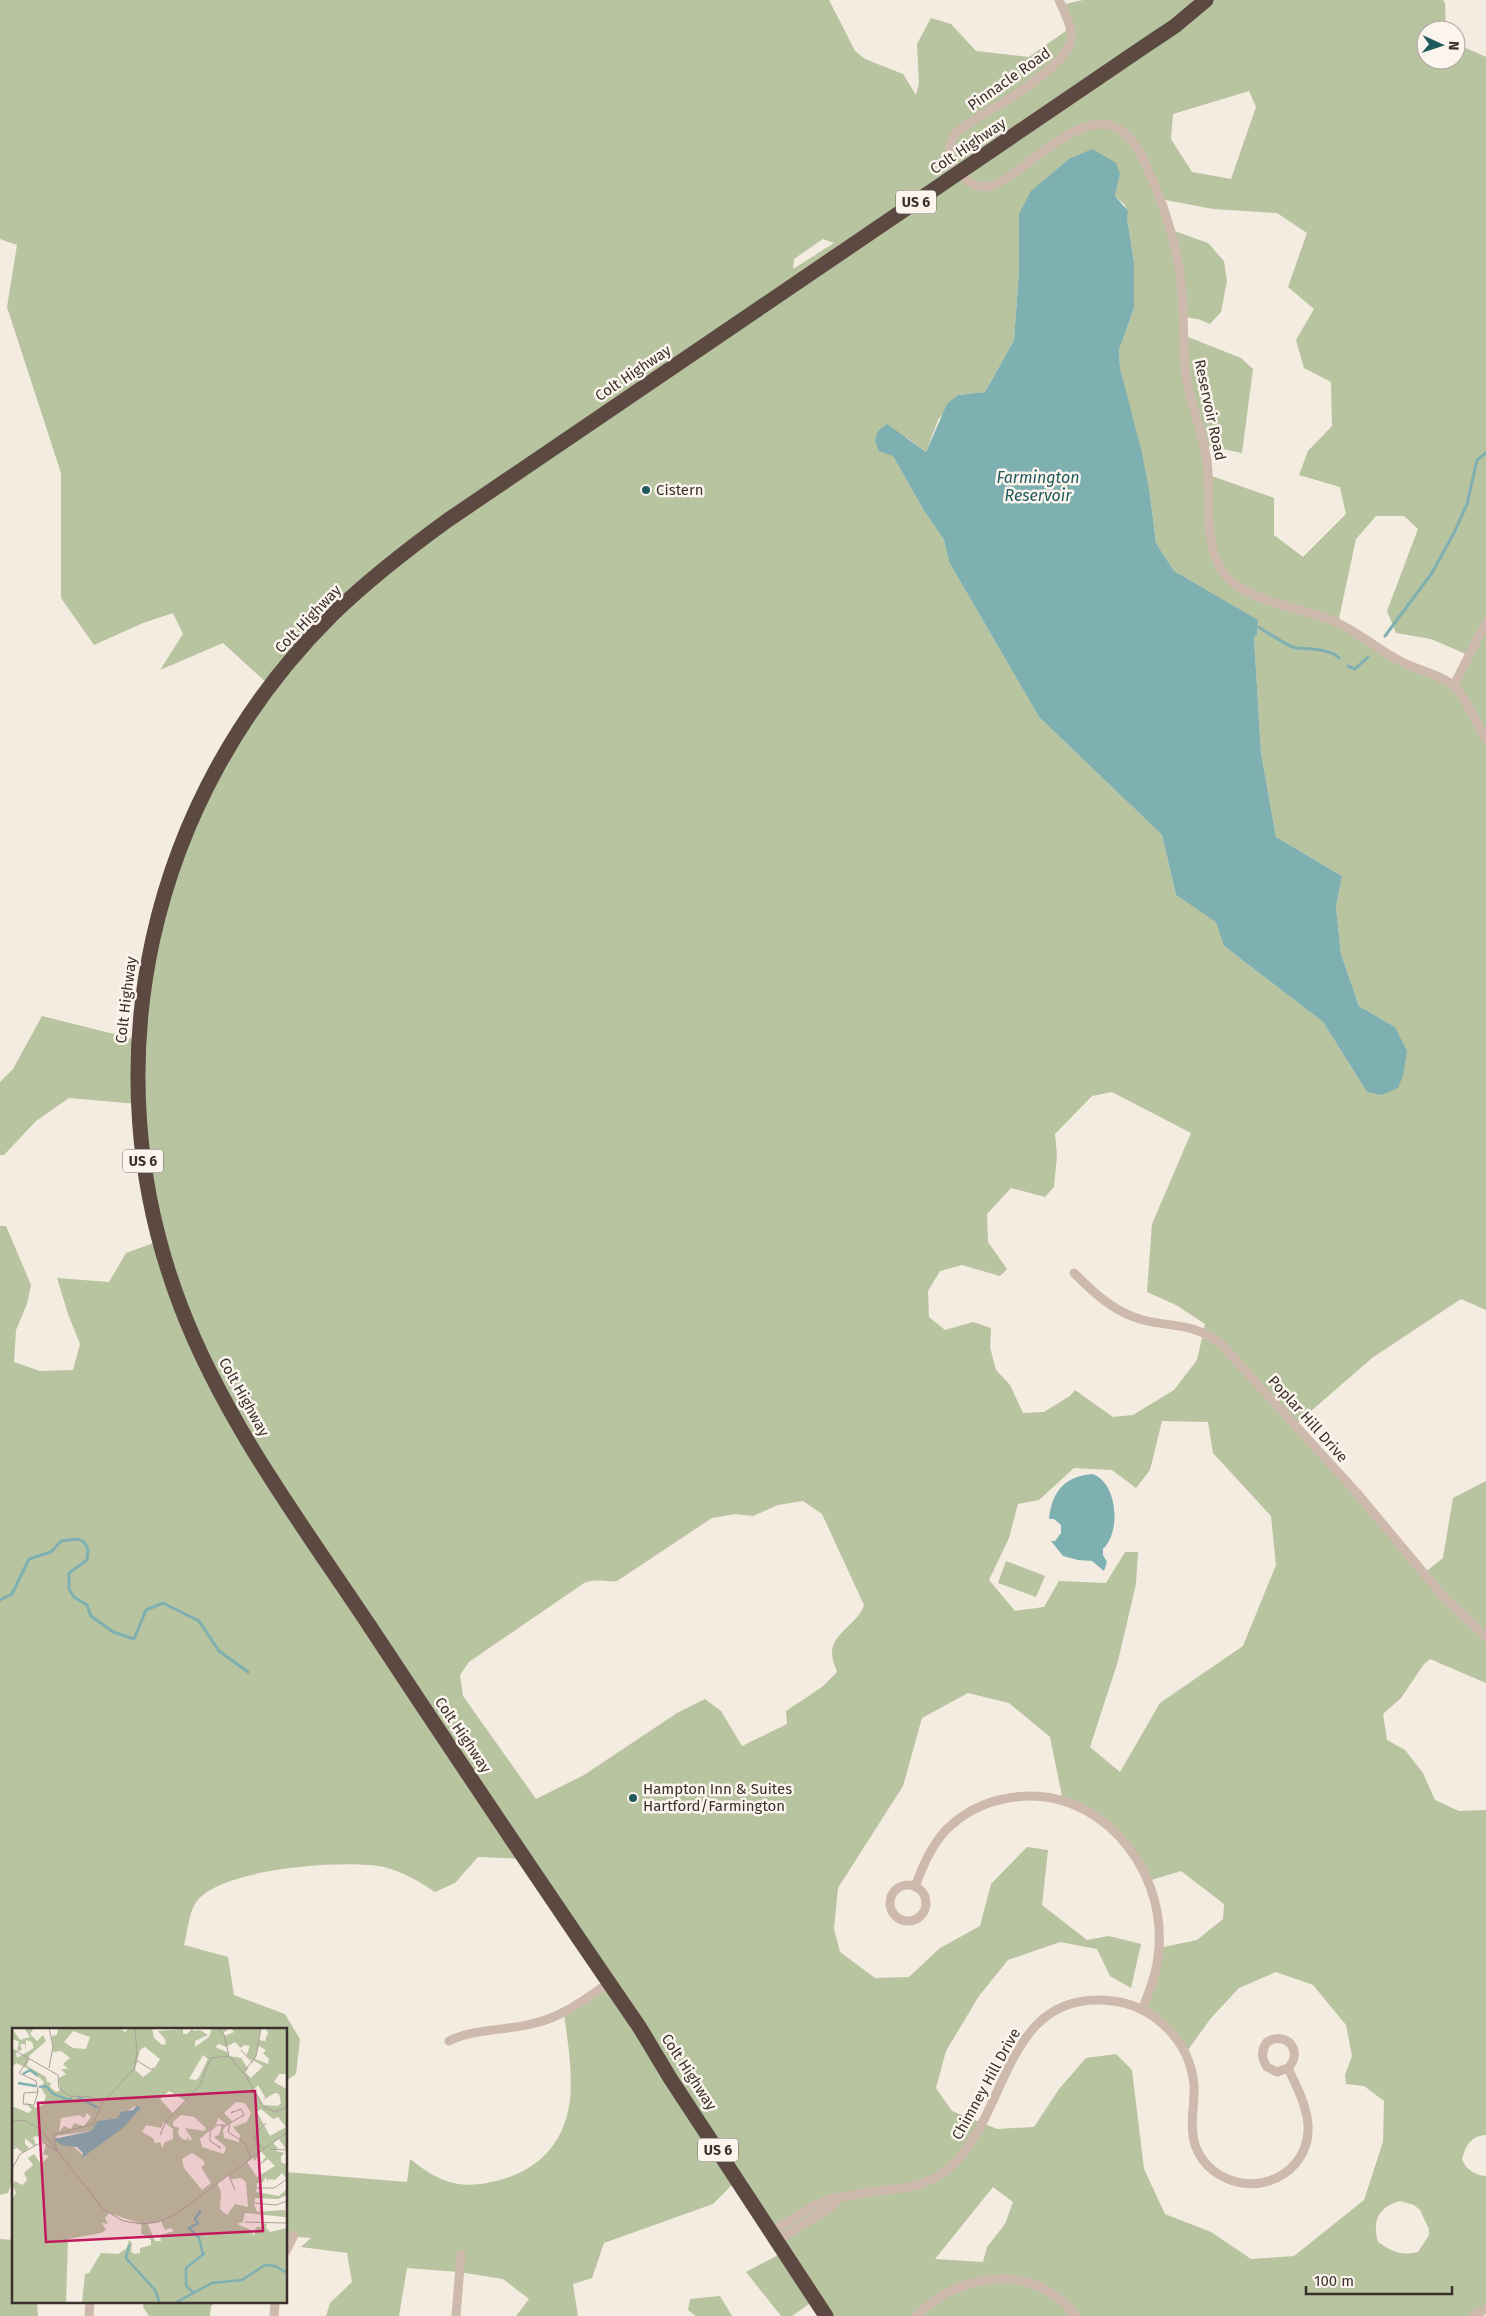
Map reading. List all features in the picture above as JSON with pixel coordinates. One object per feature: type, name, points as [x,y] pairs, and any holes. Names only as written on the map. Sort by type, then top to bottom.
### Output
[{"type":"highway","name":"Colt Highway","points":[[826,2316],[609,1983],[259,1459],[224,1400],[181,1306],[159,1241],[144,1172],[137,1070],[147,966],[157,917],[172,867],[184,835],[213,773],[236,735],[270,686],[334,613],[417,543],[448,520],[1175,26],[1206,0]]},
{"type":"street","name":"Pinnacle Road","points":[[959,173],[951,160],[950,145],[953,137],[960,129],[1043,75],[1064,57],[1069,48],[1071,38],[1070,28],[1059,0]]},
{"type":"street","name":"Reservoir Road","points":[[959,173],[965,181],[973,186],[993,185],[1078,130],[1097,123],[1115,126],[1131,139],[1148,168],[1176,251],[1182,298],[1187,380],[1207,460],[1210,538],[1219,566],[1239,588],[1338,623],[1401,662],[1454,685]]},
{"type":"street","points":[[1486,622],[1454,685],[1486,740]]},
{"type":"street","name":"Poplar Hill Drive","points":[[1074,1273],[1103,1301],[1115,1308],[1142,1319],[1200,1330],[1222,1345],[1360,1497],[1442,1595],[1486,1637]]},
{"type":"street","points":[[915,1887],[923,1865],[944,1832],[959,1818],[979,1806],[1008,1798],[1028,1796],[1063,1800],[1083,1808],[1117,1833],[1142,1867],[1150,1886],[1159,1927],[1159,1948],[1151,1988],[1142,2010]]},
{"type":"street","points":[[915,1887],[924,1894],[926,1906],[916,1919],[904,1921],[894,1914],[890,1904],[891,1898],[898,1888],[915,1887]]},
{"type":"street","points":[[449,2041],[472,2033],[538,2023],[564,2012],[609,1983]]},
{"type":"street","name":"Chimney Hill Drive","points":[[774,2237],[834,2205],[837,2199],[848,2195],[918,2185],[939,2176],[948,2169],[966,2152],[1022,2041],[1032,2029],[1056,2011],[1069,2005],[1099,2000],[1121,2002],[1142,2010],[1167,2027],[1185,2054],[1194,2084],[1192,2126],[1196,2146],[1206,2163],[1220,2176],[1239,2183],[1259,2184],[1278,2178],[1293,2166],[1304,2150],[1309,2132],[1308,2113],[1288,2068]]},
{"type":"street","points":[[288,2247],[294,2235]]},
{"type":"street","points":[[456,2316],[461,2254]]},
{"type":"street","points":[[916,2316],[944,2294],[975,2281],[991,2279],[1025,2282],[1040,2286],[1062,2301],[1076,2316]]},
{"type":"street","points":[[1473,2316],[1486,2309]]},
{"type":"green space","points":[[0,0],[829,0],[855,51],[865,59],[903,74],[916,95],[919,83],[917,44],[931,18],[951,24],[976,51],[1029,57],[1070,28],[1061,5],[1083,0],[1443,0],[1445,3],[1446,20],[1416,20],[1416,70],[1466,70],[1466,48],[1486,57],[1486,1310],[1461,1299],[1372,1358],[1295,1425],[1424,1573],[1443,1558],[1453,1498],[1486,1481],[1486,1683],[1430,1659],[1424,1664],[1401,1698],[1383,1714],[1387,1740],[1405,1750],[1423,1773],[1435,1800],[1459,1811],[1486,1810],[1486,2135],[1476,2137],[1470,2142],[1465,2149],[1462,2159],[1471,2171],[1486,2176],[1486,2309],[1473,2316],[826,2316],[815,2300],[792,2316],[781,2316],[746,2272],[784,2252],[737,2180],[713,2204],[604,2243],[592,2278],[573,2284],[578,2316],[516,2316],[529,2299],[503,2279],[459,2272],[407,2268],[399,2316],[326,2316],[330,2303],[352,2282],[347,2253],[301,2247],[311,2238],[288,2236],[288,2172],[407,2182],[410,2159],[431,2174],[447,2181],[463,2185],[482,2184],[504,2179],[528,2168],[547,2153],[561,2132],[569,2107],[571,2080],[564,2013],[609,1983],[526,1859],[478,1857],[455,1883],[435,1892],[411,1877],[391,1869],[342,1864],[283,1869],[254,1874],[228,1882],[207,1892],[193,1908],[184,1945],[228,1957],[234,1995],[285,2014],[300,2039],[296,2074],[288,2080],[288,2028],[12,2028],[12,2182],[8,2193],[0,2195],[0,1226],[6,1226],[31,1285],[27,1304],[16,1330],[14,1362],[40,1371],[73,1370],[80,1344],[57,1278],[109,1282],[126,1253],[159,1241],[138,1104],[69,1098],[36,1121],[4,1155],[0,1155],[0,1082],[13,1069],[42,1016],[138,1040],[142,1001],[184,835],[270,686],[223,643],[160,670],[183,634],[173,613],[143,623],[94,645],[61,598],[61,473],[7,307],[17,245],[0,239]],"holes":[[[1249,91],[1256,107],[1231,179],[1192,172],[1171,139],[1173,114]],[[1120,174],[1115,196],[1125,205],[1134,262],[1134,308],[1119,350],[1120,368],[1150,495],[1156,543],[1174,571],[1258,621],[1257,635],[1254,637],[1261,753],[1276,837],[1342,876],[1336,907],[1341,954],[1359,1006],[1395,1027],[1367,1092],[1323,1022],[1224,946],[1217,922],[1176,895],[1162,835],[1039,717],[949,562],[944,540],[923,509],[893,456],[906,437],[926,452],[938,420],[958,395],[985,392],[1014,340],[1019,270],[1019,215]],[[1160,199],[1213,209],[1277,213],[1307,233],[1288,287],[1314,309],[1296,340],[1304,368],[1331,382],[1332,426],[1308,451],[1299,475],[1340,487],[1346,514],[1303,557],[1274,535],[1274,498],[1209,475],[1204,445],[1242,453],[1253,369],[1241,358],[1183,335],[1183,317],[1198,319],[1210,324],[1221,312],[1227,281],[1224,261],[1208,243],[1169,229]],[[823,239],[834,243],[793,269],[794,259]],[[1376,516],[1404,516],[1418,529],[1387,611],[1396,633],[1431,639],[1468,655],[1454,685],[1338,623],[1356,539]],[[1112,1092],[1191,1133],[1152,1224],[1147,1292],[1176,1305],[1205,1324],[1197,1360],[1174,1390],[1133,1415],[1113,1417],[1075,1390],[1070,1396],[1044,1412],[1023,1413],[1010,1385],[996,1370],[990,1347],[991,1328],[973,1322],[945,1330],[929,1317],[928,1291],[940,1271],[962,1265],[1000,1276],[1007,1269],[988,1242],[987,1214],[1011,1188],[1045,1197],[1054,1187],[1057,1156],[1055,1134],[1092,1096]],[[1162,1421],[1208,1422],[1213,1453],[1271,1516],[1276,1565],[1243,1646],[1160,1703],[1120,1772],[1090,1747],[1118,1661],[1136,1584],[1138,1552],[1125,1552],[1106,1583],[1059,1581],[1044,1607],[1015,1611],[989,1580],[1009,1538],[1018,1504],[1039,1500],[1074,1468],[1112,1470],[1136,1488],[1150,1470]],[[803,1501],[822,1514],[864,1605],[857,1617],[836,1640],[833,1646],[832,1655],[837,1672],[822,1687],[786,1711],[787,1724],[742,1746],[721,1711],[705,1699],[677,1713],[584,1775],[536,1799],[463,1696],[460,1675],[469,1662],[584,1583],[596,1580],[617,1581],[712,1518],[735,1514],[753,1516],[778,1505]],[[968,1693],[1009,1703],[1050,1737],[1063,1801],[1117,1833],[1148,1881],[1181,1871],[1224,1904],[1223,1919],[1197,1940],[1159,1948],[1142,2010],[1177,2040],[1185,2054],[1211,2018],[1239,1988],[1276,1972],[1313,1985],[1346,2025],[1352,2056],[1345,2075],[1346,2084],[1364,2086],[1384,2101],[1383,2142],[1364,2200],[1294,2256],[1251,2259],[1211,2232],[1165,2214],[1144,2169],[1132,2070],[1116,2054],[1086,2058],[1059,2089],[1034,2127],[997,2129],[952,2111],[936,2088],[946,2051],[979,1996],[1008,1960],[1060,1942],[1097,1949],[1110,1976],[1131,1988],[1141,1944],[1109,1936],[1087,1940],[1042,1905],[1048,1850],[1027,1847],[991,1884],[980,1926],[940,1948],[909,1977],[875,1978],[840,1952],[834,1929],[838,1888],[903,1786],[922,1718]],[[993,2187],[1013,2202],[1005,2224],[987,2247],[983,2262],[935,2259]],[[1400,2201],[1414,2205],[1420,2210],[1429,2229],[1429,2235],[1418,2252],[1406,2254],[1397,2252],[1378,2242],[1376,2234],[1378,2216],[1386,2207]]]},
{"type":"green space","points":[[1006,1561],[1045,1576],[1036,1597],[998,1583]]},
{"type":"green space","points":[[0,2239],[12,2240],[12,2304],[37,2304],[38,2316],[0,2316]]},
{"type":"green space","points":[[720,2296],[732,2316],[696,2316],[688,2310],[690,2299]]},
{"type":"green space","points":[[144,2304],[214,2304],[211,2306],[210,2316],[149,2316],[143,2307]]},
{"type":"water","name":"Farmington Reservoir","points":[[1092,149],[1116,163],[1120,174],[1115,196],[1128,211],[1127,218],[1134,262],[1134,308],[1119,350],[1120,368],[1142,453],[1156,543],[1174,571],[1258,620],[1257,635],[1254,637],[1261,753],[1276,837],[1342,876],[1336,907],[1341,954],[1359,1006],[1395,1027],[1407,1051],[1403,1076],[1398,1088],[1382,1095],[1367,1092],[1323,1022],[1224,946],[1216,922],[1176,895],[1162,835],[1039,717],[949,562],[944,540],[923,509],[893,456],[879,451],[875,440],[878,431],[887,424],[926,452],[947,404],[958,395],[985,392],[1014,340],[1019,270],[1019,214],[1031,191],[1069,159]]},
{"type":"water","points":[[1093,1474],[1101,1479],[1108,1488],[1114,1509],[1113,1532],[1103,1549],[1103,1555],[1107,1562],[1104,1571],[1092,1561],[1063,1556],[1051,1541],[1055,1541],[1061,1533],[1061,1525],[1054,1519],[1049,1519],[1053,1500],[1057,1493],[1075,1478]]},
{"type":"waterway","points":[[1385,636],[1432,573],[1455,531],[1467,504],[1477,460],[1486,453]]},
{"type":"waterway","points":[[1258,627],[1293,647],[1325,651],[1339,658]]},
{"type":"waterway","points":[[1348,666],[1355,669],[1368,657]]},
{"type":"waterway","points":[[0,1600],[12,1594],[29,1559],[51,1552],[61,1541],[78,1539],[84,1542],[88,1549],[87,1560],[69,1573],[69,1589],[74,1597],[87,1605],[91,1616],[113,1632],[134,1639],[146,1610],[163,1603],[199,1621],[219,1651],[248,1672]]},
{"type":"place","name":"Cistern","points":[[646,490]]},
{"type":"place","name":"Hampton Inn & Suites Hartford/Farmington","points":[[633,1798]]}]
